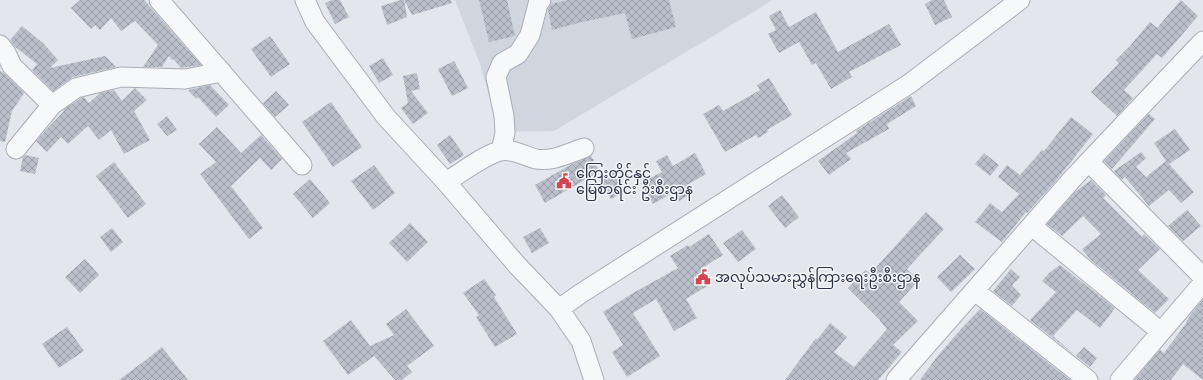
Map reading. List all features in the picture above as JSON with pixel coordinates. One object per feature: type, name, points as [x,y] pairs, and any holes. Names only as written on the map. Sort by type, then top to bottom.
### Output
[{"type":"street","points":[[159,0],[302,166]]},
{"type":"street","points":[[501,151],[505,133],[504,116],[496,77],[502,63],[518,54],[530,35],[538,4],[541,0]]},
{"type":"street","points":[[559,309],[580,294],[909,84],[1020,0]]},
{"type":"street","points":[[308,1],[315,22],[386,117],[446,182],[516,264],[559,309],[581,341],[594,380]]},
{"type":"street","points":[[896,380],[1089,162],[1203,41]]},
{"type":"street","points":[[0,46],[6,53],[12,66],[52,105]]},
{"type":"street","points":[[16,149],[52,105],[76,88],[121,77],[185,80],[222,72]]},
{"type":"street","points":[[446,182],[487,157],[501,151],[518,152],[536,159],[549,160],[584,148]]},
{"type":"street","points":[[1089,162],[1203,277]]},
{"type":"street","points":[[1032,226],[1160,332]]},
{"type":"street","points":[[1120,380],[1203,283]]},
{"type":"street","points":[[975,291],[1088,380]]},
{"type":"shaded area","points":[[455,0],[773,0],[554,131],[499,132],[480,64]]},
{"type":"building","points":[[80,0],[144,0],[201,65],[181,68],[169,56],[162,67],[143,67],[158,45],[135,21],[121,31],[111,18],[100,30],[95,25],[91,29],[71,8]]},
{"type":"building","points":[[332,0],[340,0],[349,17],[335,24],[325,3]]},
{"type":"building","points":[[404,0],[407,17],[387,25],[381,6]]},
{"type":"building","points":[[404,0],[451,0],[452,3],[412,15]]},
{"type":"building","points":[[479,0],[507,0],[515,36],[489,42]]},
{"type":"building","points":[[568,0],[669,0],[676,27],[632,39],[625,13],[552,30],[548,9],[551,4]]},
{"type":"building","points":[[932,0],[944,0],[952,17],[935,25],[925,4]]},
{"type":"building","points":[[1181,0],[1198,16],[1162,58],[1157,54],[1124,90],[1133,98],[1117,116],[1091,92],[1119,63],[1116,60],[1150,22],[1157,28]]},
{"type":"building","points":[[780,10],[789,27],[816,12],[838,52],[889,24],[901,45],[849,72],[852,77],[831,89],[816,63],[812,65],[799,42],[779,53],[768,34],[776,30],[769,16]]},
{"type":"building","points":[[22,26],[43,43],[58,60],[50,68],[105,56],[116,67],[73,77],[53,91],[32,70],[37,64],[14,46],[10,40]]},
{"type":"building","points":[[270,36],[290,64],[271,77],[251,49]]},
{"type":"building","points":[[383,58],[393,75],[379,83],[369,66]]},
{"type":"building","points":[[454,61],[468,88],[452,96],[438,69]]},
{"type":"building","points":[[0,71],[24,93],[12,111],[5,142],[0,141]]},
{"type":"building","points":[[417,73],[420,89],[411,91],[428,113],[413,124],[401,108],[408,103],[403,76]]},
{"type":"building","points":[[769,78],[792,115],[767,130],[768,132],[758,138],[756,135],[725,152],[703,114],[719,105],[723,111],[760,90],[757,85]]},
{"type":"building","points":[[210,85],[229,105],[216,117],[198,97],[196,99],[188,90]]},
{"type":"building","points":[[135,88],[147,100],[134,111],[150,140],[124,154],[111,130],[99,140],[88,126],[68,144],[61,137],[47,152],[36,141],[64,111],[63,110],[81,98],[84,97],[89,103],[100,93],[114,90],[122,101]]},
{"type":"building","points":[[276,91],[289,105],[275,117],[263,103]]},
{"type":"building","points":[[911,96],[916,106],[887,124],[889,129],[846,153],[851,159],[829,175],[818,161],[857,133],[856,131]]},
{"type":"building","points":[[331,102],[362,147],[333,167],[302,122]]},
{"type":"building","points":[[1149,114],[1155,119],[1112,169],[1104,161]]},
{"type":"building","points":[[167,116],[177,130],[167,136],[157,124]]},
{"type":"building","points":[[1071,117],[1093,134],[1054,183],[1028,212],[1026,212],[1002,242],[975,222],[990,203],[1002,212],[1019,194],[998,177],[1007,165],[1020,175],[1042,150],[1044,151]]},
{"type":"building","points":[[217,127],[241,153],[261,135],[282,159],[271,170],[260,158],[231,186],[263,228],[249,239],[200,174],[216,162],[199,144]]},
{"type":"building","points":[[1175,129],[1190,150],[1169,164],[1194,192],[1181,203],[1169,190],[1149,206],[1125,177],[1122,180],[1114,171],[1141,152],[1146,158],[1136,167],[1146,177],[1166,161],[1154,143]]},
{"type":"building","points":[[450,135],[464,155],[450,164],[437,145]]},
{"type":"building","points":[[695,153],[706,174],[685,186],[690,194],[679,201],[674,192],[653,204],[641,183],[662,172],[656,161],[667,155],[673,166]]},
{"type":"building","points":[[984,153],[999,165],[990,176],[975,164]]},
{"type":"building","points":[[25,155],[39,158],[35,174],[20,171],[23,157]]},
{"type":"building","points":[[591,156],[600,171],[545,203],[535,185],[572,164]]},
{"type":"building","points":[[114,162],[146,204],[128,218],[96,176]]},
{"type":"building","points":[[374,165],[395,193],[373,210],[351,181]]},
{"type":"building","points":[[614,170],[626,191],[611,199],[599,179]]},
{"type":"building","points":[[310,179],[330,203],[313,218],[293,194]]},
{"type":"building","points":[[1091,180],[1106,195],[1103,198],[1142,237],[1144,234],[1160,249],[1138,270],[1169,299],[1155,313],[1090,259],[1082,249],[1101,234],[1083,216],[1062,236],[1047,224],[1075,192]]},
{"type":"building","points":[[782,195],[799,217],[785,228],[768,206]]},
{"type":"building","points":[[1187,210],[1201,226],[1183,241],[1168,226]]},
{"type":"building","points":[[926,212],[944,229],[907,269],[919,280],[899,302],[918,321],[893,345],[902,352],[878,380],[785,380],[816,338],[817,340],[830,323],[847,337],[834,352],[854,367],[887,329],[848,288],[866,270],[870,274]]},
{"type":"building","points":[[410,223],[428,242],[407,262],[389,243]]},
{"type":"building","points":[[112,228],[123,242],[111,252],[100,237]]},
{"type":"building","points":[[540,228],[549,243],[532,253],[523,237]]},
{"type":"building","points":[[742,230],[756,249],[738,262],[723,243]]},
{"type":"building","points":[[709,234],[723,255],[702,268],[712,283],[686,299],[697,318],[674,331],[656,299],[633,313],[660,356],[627,377],[612,352],[623,345],[603,312],[633,293],[678,268],[670,256],[688,245],[689,247]]},
{"type":"building","points":[[960,255],[975,269],[951,292],[937,277]]},
{"type":"building","points":[[85,259],[99,275],[80,293],[65,277]]},
{"type":"building","points":[[1060,265],[1115,308],[1100,328],[1077,310],[1053,336],[1076,356],[1084,347],[1097,358],[1090,367],[1030,320],[1056,292],[1042,281],[1049,273]]},
{"type":"building","points":[[1011,269],[1020,277],[1012,285],[1021,295],[1012,306],[993,291]]},
{"type":"building","points":[[484,279],[496,295],[494,297],[517,334],[495,347],[476,317],[479,315],[463,293]]},
{"type":"building","points":[[1203,300],[1203,380],[1183,364],[1171,380],[1134,380],[1160,350],[1164,353],[1187,322],[1191,314]]},
{"type":"building","points":[[406,309],[434,346],[407,366],[412,372],[402,380],[395,380],[374,356],[348,375],[323,341],[351,320],[370,346],[394,335],[386,324]]},
{"type":"building","points":[[980,309],[1070,380],[920,380],[936,358]]},
{"type":"building","points":[[67,327],[84,351],[59,368],[42,344]]},
{"type":"building","points":[[162,347],[188,380],[119,380],[151,356]]},
{"type":"place","name":"ကြေးတိုင်နှင့် မြေစာရင်း ဦးစီးဌာန","points":[[564,181]]},
{"type":"place","name":"အလုပ်သမားညွှန်ကြားရေးဦးစီးဌာန","points":[[703,277]]}]
